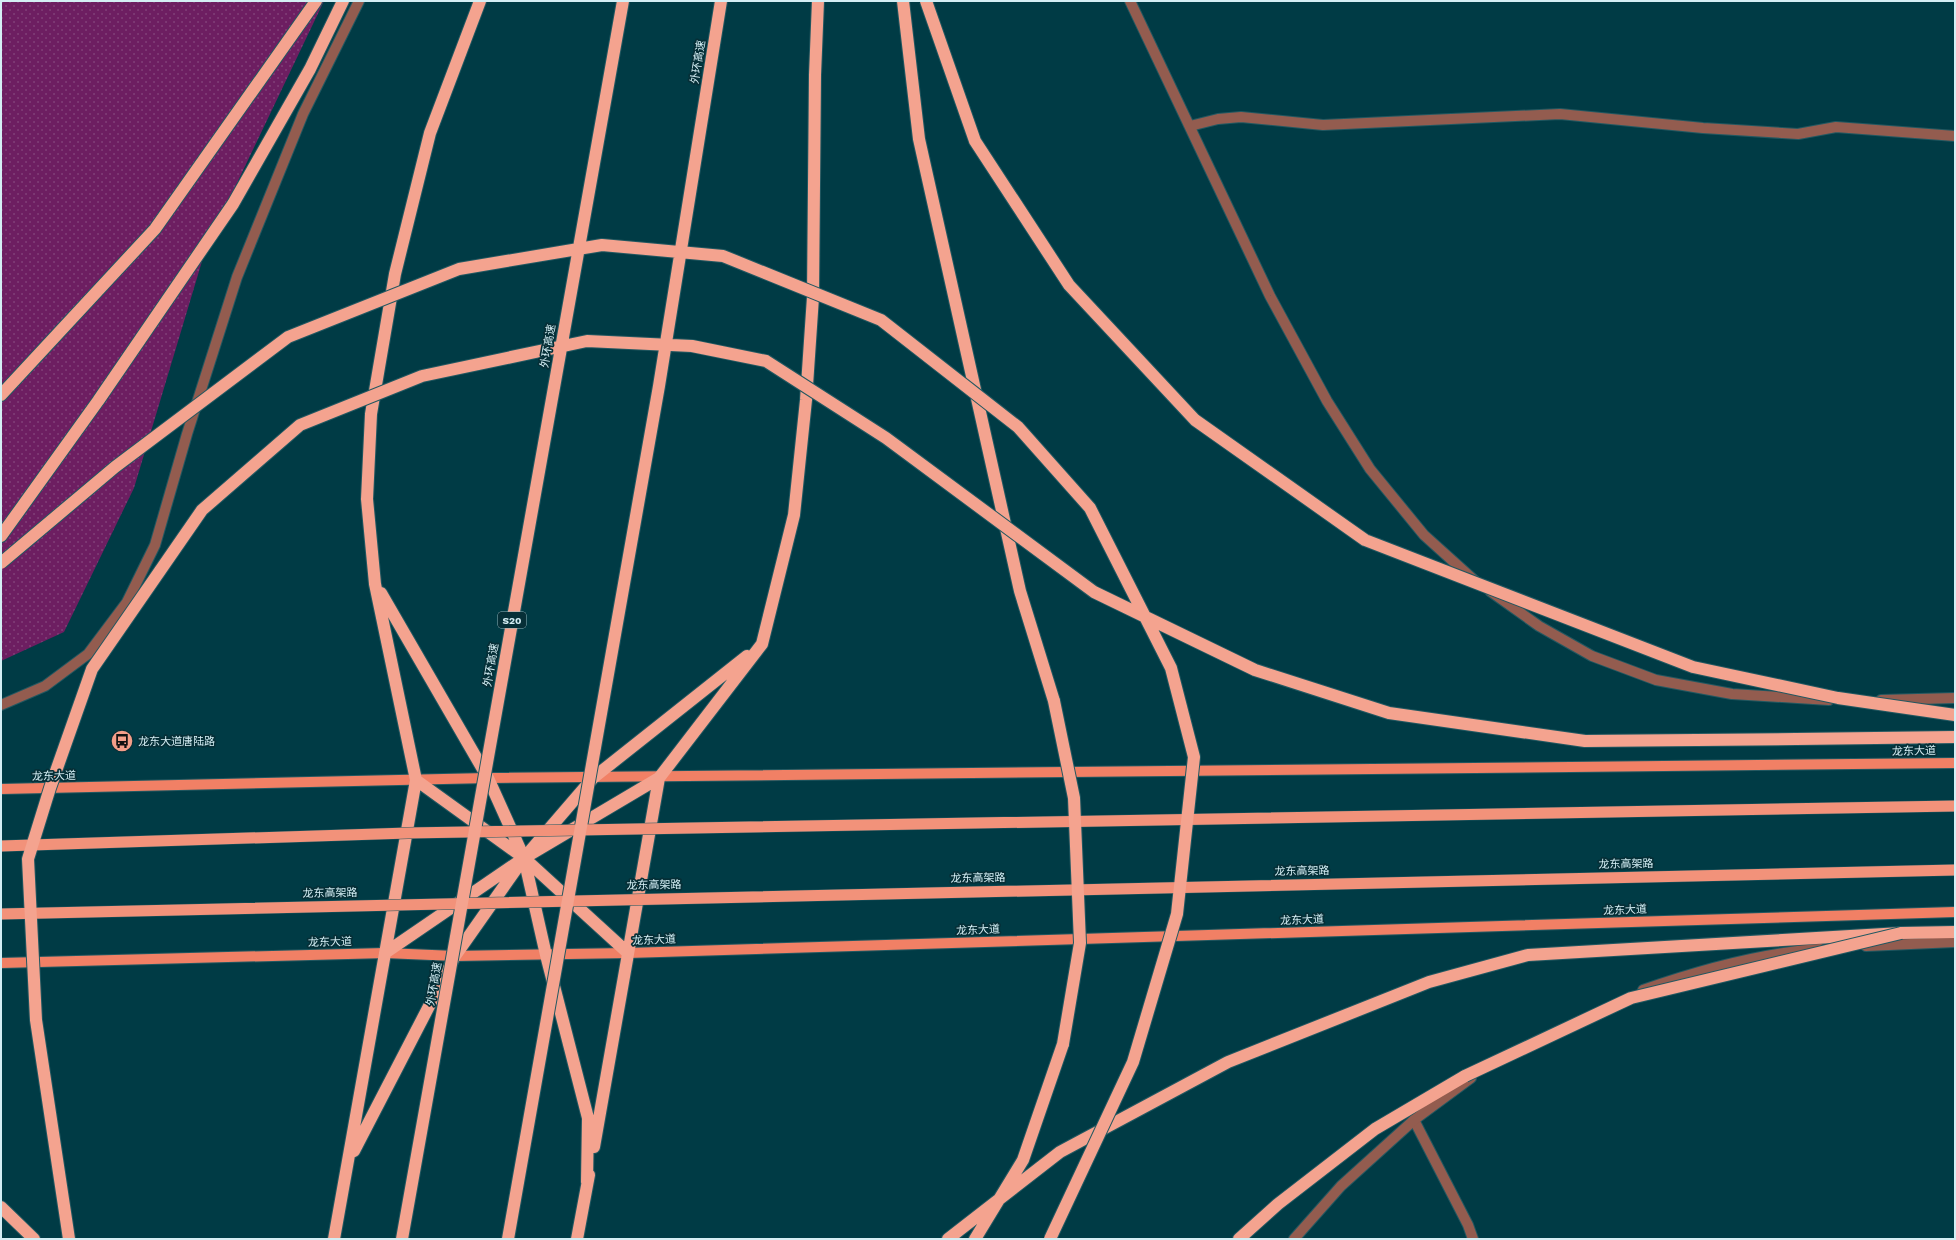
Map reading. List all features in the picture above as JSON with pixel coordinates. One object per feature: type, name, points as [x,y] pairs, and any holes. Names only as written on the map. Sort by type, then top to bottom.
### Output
[{"type":"highway","points":[[1,394],[155,229],[316,1]]},
{"type":"highway","points":[[1,536],[98,401],[233,204],[310,69],[343,1]]},
{"type":"highway","points":[[334,1239],[416,780],[375,584],[368,499],[371,414],[395,274],[430,133],[480,1]]},
{"type":"highway","name":"外环高速","points":[[402,1239],[622,1]]},
{"type":"highway","name":"外环高速","points":[[508,1239],[655,409],[721,1]]},
{"type":"highway","points":[[385,953],[524,858],[659,778],[762,644],[794,515],[806,400],[813,297],[815,75],[818,1]]},
{"type":"highway","points":[[903,1],[919,139],[1020,590],[1054,701],[1074,798],[1080,943],[1063,1044],[1023,1160],[975,1239]]},
{"type":"highway","points":[[926,1],[975,141],[1069,285],[1195,420],[1365,540],[1692,667],[1838,698],[1955,715]]},
{"type":"highway","points":[[1,563],[115,467],[288,337],[459,269],[602,245],[723,256],[881,320],[1018,427],[1090,508],[1171,668],[1194,757],[1177,914],[1133,1062],[1050,1239]]},
{"type":"highway","points":[[69,1239],[36,1020],[28,859],[50,788],[92,670],[202,510],[300,425],[422,376],[587,340],[692,346],[766,361],[886,438],[1094,592],[1255,670],[1389,713],[1585,741],[1955,737]]},
{"type":"highway","points":[[375,584],[488,778],[524,858],[546,955],[588,1118],[587,1182]]},
{"type":"highway","points":[[348,1163],[455,956],[524,858],[593,778],[762,644]]},
{"type":"highway","points":[[577,1239],[659,778]]},
{"type":"highway","points":[[416,780],[524,858],[628,953]]},
{"type":"highway","points":[[1,846],[408,833],[1955,806]]},
{"type":"highway","name":"龙东高架路","points":[[1,914],[1955,870]]},
{"type":"highway","points":[[948,1239],[1060,1152],[1221,1065],[1428,982],[1528,955],[1902,933],[1955,932]]},
{"type":"highway","points":[[1238,1239],[1278,1204],[1375,1129],[1465,1076],[1631,998],[1902,933]]},
{"type":"highway","points":[[1,1207],[34,1239]]},
{"type":"main road","name":"龙东大道","points":[[1,789],[488,778],[659,778],[1955,763]]},
{"type":"main road","name":"龙东大道","points":[[1,962],[385,953],[455,956],[628,953],[1955,912]]},
{"type":"street","points":[[1,705],[45,686],[88,654],[128,602],[155,545],[186,434],[237,277],[303,114],[359,1]]},
{"type":"street","points":[[1130,1],[1270,296],[1327,401],[1370,469],[1424,535],[1475,580],[1539,626],[1592,656],[1656,680],[1740,695],[1848,701],[1955,698]]},
{"type":"street","points":[[1190,126],[1218,119],[1241,117],[1323,125],[1560,114],[1703,128],[1798,134],[1836,127],[1955,136]]},
{"type":"street","points":[[1294,1239],[1341,1186],[1414,1120],[1479,1072],[1549,1032],[1616,1000],[1682,977],[1748,960],[1805,950],[1955,942]]},
{"type":"street","points":[[1414,1120],[1468,1225],[1473,1239]]},
{"type":"shaded area","points":[[1,1],[324,1],[206,248],[134,488],[64,632],[1,661]]},
{"type":"place","name":"龙东大道唐陆路","points":[[122,741]]}]
